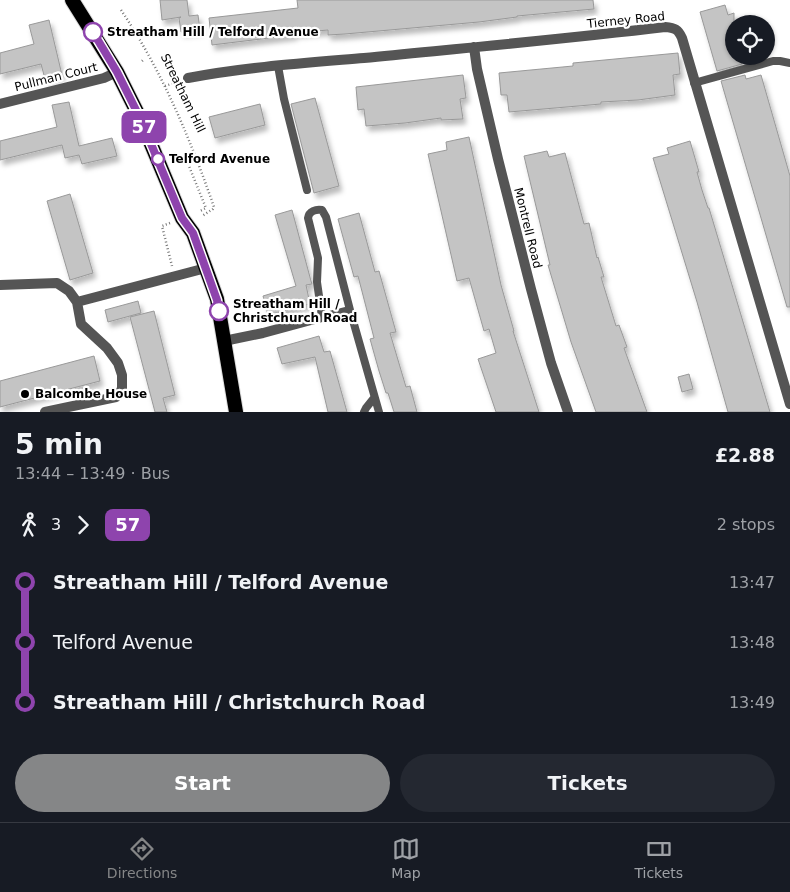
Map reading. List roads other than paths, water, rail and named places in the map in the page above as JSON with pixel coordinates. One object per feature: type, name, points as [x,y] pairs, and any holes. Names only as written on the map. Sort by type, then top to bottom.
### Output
[{"type":"highway","points":[[72,0],[117,72],[141,120],[182,218],[193,233],[217,300],[236,412]]},
{"type":"street","name":"Tierney Road","points":[[188,78],[278,66],[674,28],[680,32],[682,38],[790,404]]},
{"type":"street","name":"Montrell Road","points":[[474,47],[493,140],[531,289],[547,349],[568,412]]},
{"type":"street","name":"Pullman Court","points":[[0,104],[104,78],[117,72]]},
{"type":"street","points":[[77,302],[206,268]]},
{"type":"street","points":[[0,285],[57,282],[70,291],[77,302],[81,324],[107,348],[118,364],[122,375],[122,388],[116,396],[45,412]]},
{"type":"street","points":[[224,342],[322,317]]},
{"type":"lane","points":[[694,83],[773,61],[790,63]]},
{"type":"lane","points":[[278,66],[284,100],[307,190]]},
{"type":"lane","points":[[350,310],[322,317],[317,282],[318,258],[308,218],[314,210],[322,210],[326,217],[379,412]]},
{"type":"lane","points":[[364,412],[374,398]]},
{"type":"place","name":"Streatham Hill / Telford Avenue","points":[[93,32]]},
{"type":"place","name":"Telford Avenue","points":[[158,159]]},
{"type":"place","name":"Streatham Hill / Christchurch Road","points":[[219,311]]},
{"type":"place","name":"Balcombe House","points":[[25,394]]}]
